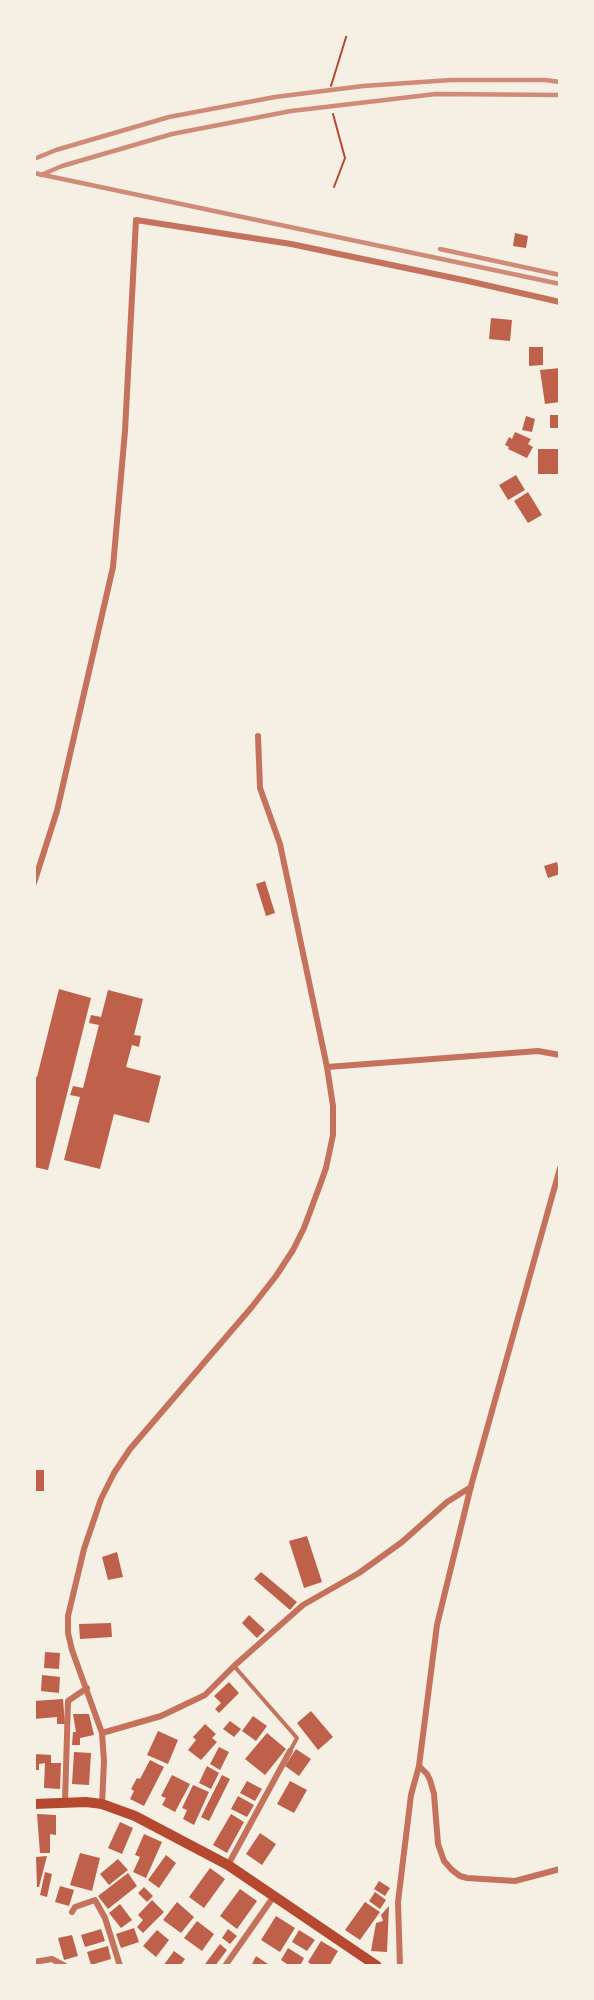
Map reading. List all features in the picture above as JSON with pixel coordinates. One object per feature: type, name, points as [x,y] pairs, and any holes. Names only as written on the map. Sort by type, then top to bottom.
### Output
[{"type":"main road","points":[[34,1804],[65,1802],[102,1804],[135,1816],[228,1865],[377,1965]]},
{"type":"street","points":[[34,883],[57,811],[112,567],[125,431],[136,220],[291,244],[560,302]]},
{"type":"street","points":[[102,1804],[104,1761],[102,1733],[68,1633],[68,1616],[84,1549],[101,1499],[130,1449],[251,1308],[293,1250],[304,1228],[326,1168],[333,1135],[333,1106],[327,1067],[280,844],[260,788],[258,736]]},
{"type":"street","points":[[327,1067],[538,1051],[560,1055]]},
{"type":"street","points":[[400,1965],[398,1902],[411,1795],[419,1766],[437,1625],[471,1486],[560,1168]]},
{"type":"street","points":[[102,1733],[161,1716],[205,1695],[303,1605],[359,1573],[402,1542],[447,1502],[471,1486]]},
{"type":"street","points":[[65,1802],[68,1701],[87,1688]]},
{"type":"street","points":[[228,1865],[290,1751]]},
{"type":"street","points":[[419,1766],[427,1774],[432,1787],[436,1833],[444,1861],[460,1876],[515,1881],[560,1869]]},
{"type":"street","points":[[225,1965],[274,1895]]},
{"type":"street","points":[[72,1912],[75,1907],[95,1900],[105,1918],[120,1965]]},
{"type":"street","points":[[34,1962],[52,1959],[65,1965]]},
{"type":"lane","points":[[234,1666],[297,1738],[290,1751]]},
{"type":"path","points":[[331,86],[346,34]]},
{"type":"path","points":[[333,114],[345,158],[334,188]]},
{"type":"building","points":[[515,233],[528,236],[526,248],[513,246]]},
{"type":"building","points":[[491,318],[512,320],[510,341],[489,339]]},
{"type":"building","points":[[529,347],[543,347],[543,365],[529,366]]},
{"type":"building","points":[[560,368],[560,402],[545,404],[540,370]]},
{"type":"building","points":[[550,415],[560,415],[560,428],[550,428]]},
{"type":"building","points":[[526,416],[535,419],[532,432],[522,430]]},
{"type":"building","points":[[515,432],[531,439],[528,444],[533,447],[527,458],[508,449],[509,447],[505,445],[509,437],[512,439]]},
{"type":"building","points":[[538,449],[560,449],[560,474],[538,474]]},
{"type":"building","points":[[516,475],[525,490],[508,500],[499,485]]},
{"type":"building","points":[[528,492],[542,515],[528,523],[514,501]]},
{"type":"building","points":[[557,862],[560,874],[548,878],[544,866]]},
{"type":"building","points":[[265,881],[275,913],[266,916],[256,884]]},
{"type":"building","points":[[59,989],[91,998],[48,1170],[34,1167],[34,1076],[37,1077]]},
{"type":"building","points":[[108,990],[143,999],[134,1035],[141,1036],[139,1047],[132,1045],[126,1067],[161,1076],[149,1123],[114,1114],[100,1169],[64,1160],[80,1097],[70,1095],[73,1086],[83,1088],[99,1025],[89,1023],[91,1015],[101,1017]]},
{"type":"building","points":[[34,1470],[44,1470],[44,1491],[34,1491]]},
{"type":"building","points":[[307,1536],[322,1582],[304,1588],[289,1541]]},
{"type":"building","points":[[117,1552],[123,1577],[108,1580],[102,1557]]},
{"type":"building","points":[[261,1572],[297,1602],[290,1610],[254,1579]]},
{"type":"building","points":[[249,1615],[265,1630],[257,1638],[242,1623]]},
{"type":"building","points":[[111,1623],[112,1637],[80,1639],[79,1624]]},
{"type":"building","points":[[45,1652],[60,1653],[59,1669],[44,1668]]},
{"type":"building","points":[[42,1675],[60,1677],[59,1693],[41,1691]]},
{"type":"building","points":[[229,1682],[239,1693],[219,1713],[215,1709],[221,1703],[214,1696]]},
{"type":"building","points":[[63,1699],[65,1724],[57,1724],[57,1717],[34,1719],[34,1701]]},
{"type":"building","points":[[311,1711],[333,1737],[318,1750],[297,1723]]},
{"type":"building","points":[[73,1714],[89,1714],[94,1735],[80,1738],[80,1745],[72,1745],[73,1732],[76,1732]]},
{"type":"building","points":[[253,1716],[267,1726],[256,1741],[242,1731]]},
{"type":"building","points":[[230,1721],[241,1729],[234,1737],[223,1729]]},
{"type":"building","points":[[205,1724],[216,1734],[212,1738],[217,1742],[201,1760],[188,1750],[196,1740],[193,1737]]},
{"type":"building","points":[[158,1731],[178,1740],[168,1764],[147,1755]]},
{"type":"building","points":[[267,1733],[286,1749],[265,1775],[245,1759]]},
{"type":"building","points":[[219,1747],[229,1752],[220,1770],[210,1764]]},
{"type":"building","points":[[296,1749],[311,1759],[299,1776],[285,1766]]},
{"type":"building","points":[[74,1752],[91,1753],[89,1785],[72,1784]]},
{"type":"building","points":[[34,1754],[51,1755],[51,1763],[61,1763],[60,1789],[44,1788],[45,1763],[39,1764],[39,1770],[34,1770]]},
{"type":"building","points":[[150,1760],[164,1767],[144,1806],[130,1799],[134,1791],[131,1789],[137,1778],[140,1779]]},
{"type":"building","points":[[207,1766],[219,1773],[211,1789],[199,1783]]},
{"type":"building","points":[[172,1775],[190,1784],[175,1812],[162,1805],[166,1798],[161,1796]]},
{"type":"building","points":[[222,1775],[230,1779],[209,1821],[201,1817]]},
{"type":"building","points":[[247,1781],[262,1789],[255,1801],[240,1793]]},
{"type":"building","points":[[290,1781],[307,1790],[294,1813],[277,1804]]},
{"type":"building","points":[[193,1785],[209,1792],[194,1825],[183,1819],[187,1810],[182,1808]]},
{"type":"building","points":[[238,1796],[254,1805],[247,1817],[231,1809]]},
{"type":"building","points":[[37,1814],[56,1815],[56,1835],[50,1834],[50,1853],[40,1853]]},
{"type":"building","points":[[231,1814],[244,1822],[227,1853],[213,1845]]},
{"type":"building","points":[[120,1822],[133,1828],[122,1854],[108,1848]]},
{"type":"building","points":[[260,1833],[276,1844],[262,1865],[246,1854]]},
{"type":"building","points":[[144,1834],[162,1842],[146,1878],[133,1872],[140,1857],[135,1855]]},
{"type":"building","points":[[80,1853],[100,1858],[92,1891],[70,1885]]},
{"type":"building","points":[[166,1855],[176,1863],[159,1888],[148,1880]]},
{"type":"building","points":[[47,1856],[39,1887],[37,1887],[36,1857]]},
{"type":"building","points":[[118,1859],[128,1870],[109,1885],[100,1874]]},
{"type":"building","points":[[210,1868],[225,1879],[204,1908],[189,1897]]},
{"type":"building","points":[[45,1872],[52,1874],[47,1897],[40,1895]]},
{"type":"building","points":[[128,1873],[137,1886],[108,1909],[98,1896]]},
{"type":"building","points":[[379,1881],[390,1888],[385,1896],[374,1889]]},
{"type":"building","points":[[60,1886],[74,1890],[69,1906],[55,1902]]},
{"type":"building","points":[[144,1887],[153,1896],[147,1902],[138,1893]]},
{"type":"building","points":[[240,1889],[257,1901],[237,1929],[220,1916]]},
{"type":"building","points":[[375,1892],[386,1900],[380,1909],[369,1901]]},
{"type":"building","points":[[152,1900],[164,1912],[143,1933],[137,1927],[143,1920],[138,1915]]},
{"type":"building","points":[[177,1902],[194,1917],[181,1933],[163,1920]]},
{"type":"building","points":[[365,1902],[380,1912],[360,1940],[345,1930]]},
{"type":"building","points":[[120,1904],[132,1920],[121,1928],[109,1913]]},
{"type":"building","points":[[389,1906],[387,1952],[371,1951],[376,1923],[383,1921],[381,1915]]},
{"type":"building","points":[[276,1916],[295,1928],[280,1952],[261,1940]]},
{"type":"building","points":[[197,1921],[214,1934],[202,1951],[184,1938]]},
{"type":"building","points":[[134,1928],[139,1942],[121,1948],[116,1934]]},
{"type":"building","points":[[101,1929],[105,1941],[85,1947],[81,1935]]},
{"type":"building","points":[[228,1929],[237,1936],[230,1944],[222,1938]]},
{"type":"building","points":[[157,1930],[169,1940],[156,1957],[143,1946]]},
{"type":"building","points":[[299,1930],[315,1940],[307,1951],[292,1942]]},
{"type":"building","points":[[72,1935],[78,1956],[64,1960],[58,1938]]},
{"type":"building","points":[[321,1941],[338,1951],[329,1966],[313,1966],[308,1962]]},
{"type":"building","points":[[220,1944],[227,1950],[215,1966],[207,1966],[205,1964]]},
{"type":"building","points":[[108,1946],[111,1959],[91,1965],[87,1952]]},
{"type":"building","points":[[288,1948],[304,1958],[300,1966],[290,1966],[281,1960]]},
{"type":"building","points":[[174,1951],[185,1959],[180,1966],[163,1966]]},
{"type":"building","points":[[256,1956],[271,1966],[251,1966]]},
{"type":"railway","points":[[34,159],[56,150],[169,117],[275,97],[363,86],[451,80],[560,82]]},
{"type":"railway","points":[[41,175],[62,166],[172,134],[291,111],[436,94],[560,95]]},
{"type":"railway","points":[[34,173],[560,284]]},
{"type":"railway","points":[[440,249],[560,275]]}]
